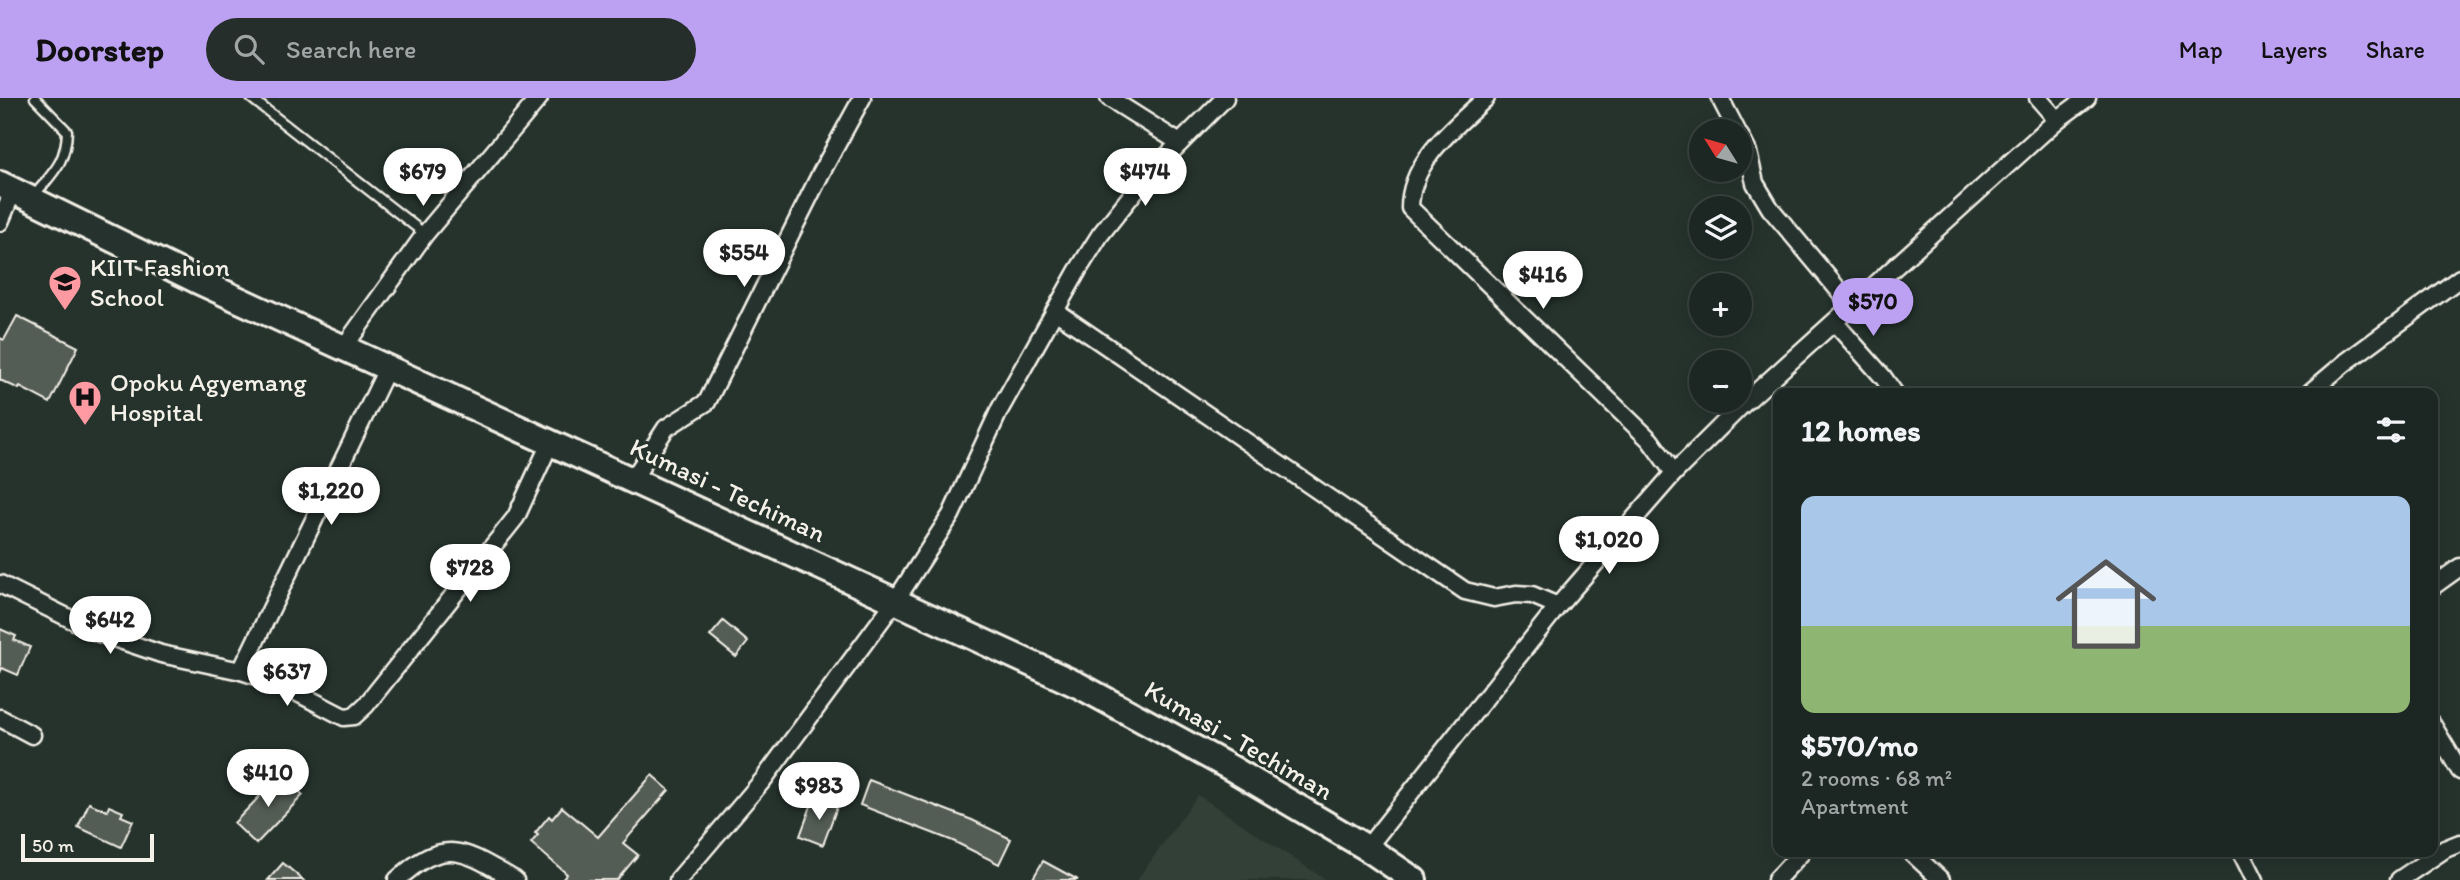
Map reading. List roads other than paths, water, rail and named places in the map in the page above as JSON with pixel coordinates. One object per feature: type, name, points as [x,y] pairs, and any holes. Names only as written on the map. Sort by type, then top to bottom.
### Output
[{"type":"highway","name":"Kumasi - Techiman","points":[[15,192],[1101,697],[1231,768],[1367,848],[1415,880]]},
{"type":"street","points":[[344,347],[425,234],[539,98]]},
{"type":"street","points":[[633,479],[666,428],[706,402],[821,173],[862,98]]},
{"type":"street","points":[[1109,98],[1180,143]]},
{"type":"street","points":[[678,880],[763,780],[896,600],[951,515],[1000,409],[1100,235],[1146,177],[1224,98]]},
{"type":"street","points":[[1486,98],[1423,163],[1410,191],[1410,208],[1650,440],[1674,473]]},
{"type":"street","points":[[1720,98],[1731,119]]},
{"type":"street","points":[[2038,98],[2057,120]]},
{"type":"street","points":[[1367,848],[1558,607],[1674,473],[1740,407],[2057,120],[2087,98]]},
{"type":"street","points":[[1752,170],[1755,183],[1770,208],[1852,306]]},
{"type":"street","points":[[0,222],[15,192]]},
{"type":"street","points":[[2315,388],[2460,278]]},
{"type":"street","points":[[1055,311],[1465,591],[1494,598],[1532,594],[1558,607]]},
{"type":"street","points":[[1835,323],[1891,388]]},
{"type":"street","points":[[241,671],[388,367]]},
{"type":"street","points":[[0,584],[99,633],[161,654],[241,671],[288,688],[344,717],[354,716],[366,705],[516,517],[551,441]]},
{"type":"street","points":[[2438,583],[2460,567]]},
{"type":"street","points":[[0,718],[32,735]]},
{"type":"street","points":[[2438,734],[2460,771]]},
{"type":"street","points":[[2438,854],[2460,843]]},
{"type":"street","points":[[397,880],[416,862],[436,854],[456,852],[471,855],[515,880]]},
{"type":"street","points":[[1776,880],[1797,857]]},
{"type":"street","points":[[1916,857],[1941,880]]},
{"type":"street","points":[[2244,857],[2255,880]]},
{"type":"street","points":[[2399,880],[2433,857]]},
{"type":"lane","points":[[15,192],[60,164],[66,149],[67,131],[35,98]]},
{"type":"lane","points":[[251,98],[425,234]]},
{"type":"place","name":"KIIT Fashion School","points":[[65,312]]},
{"type":"place","name":"Opoku Agyemang Hospital","points":[[85,427]]}]
